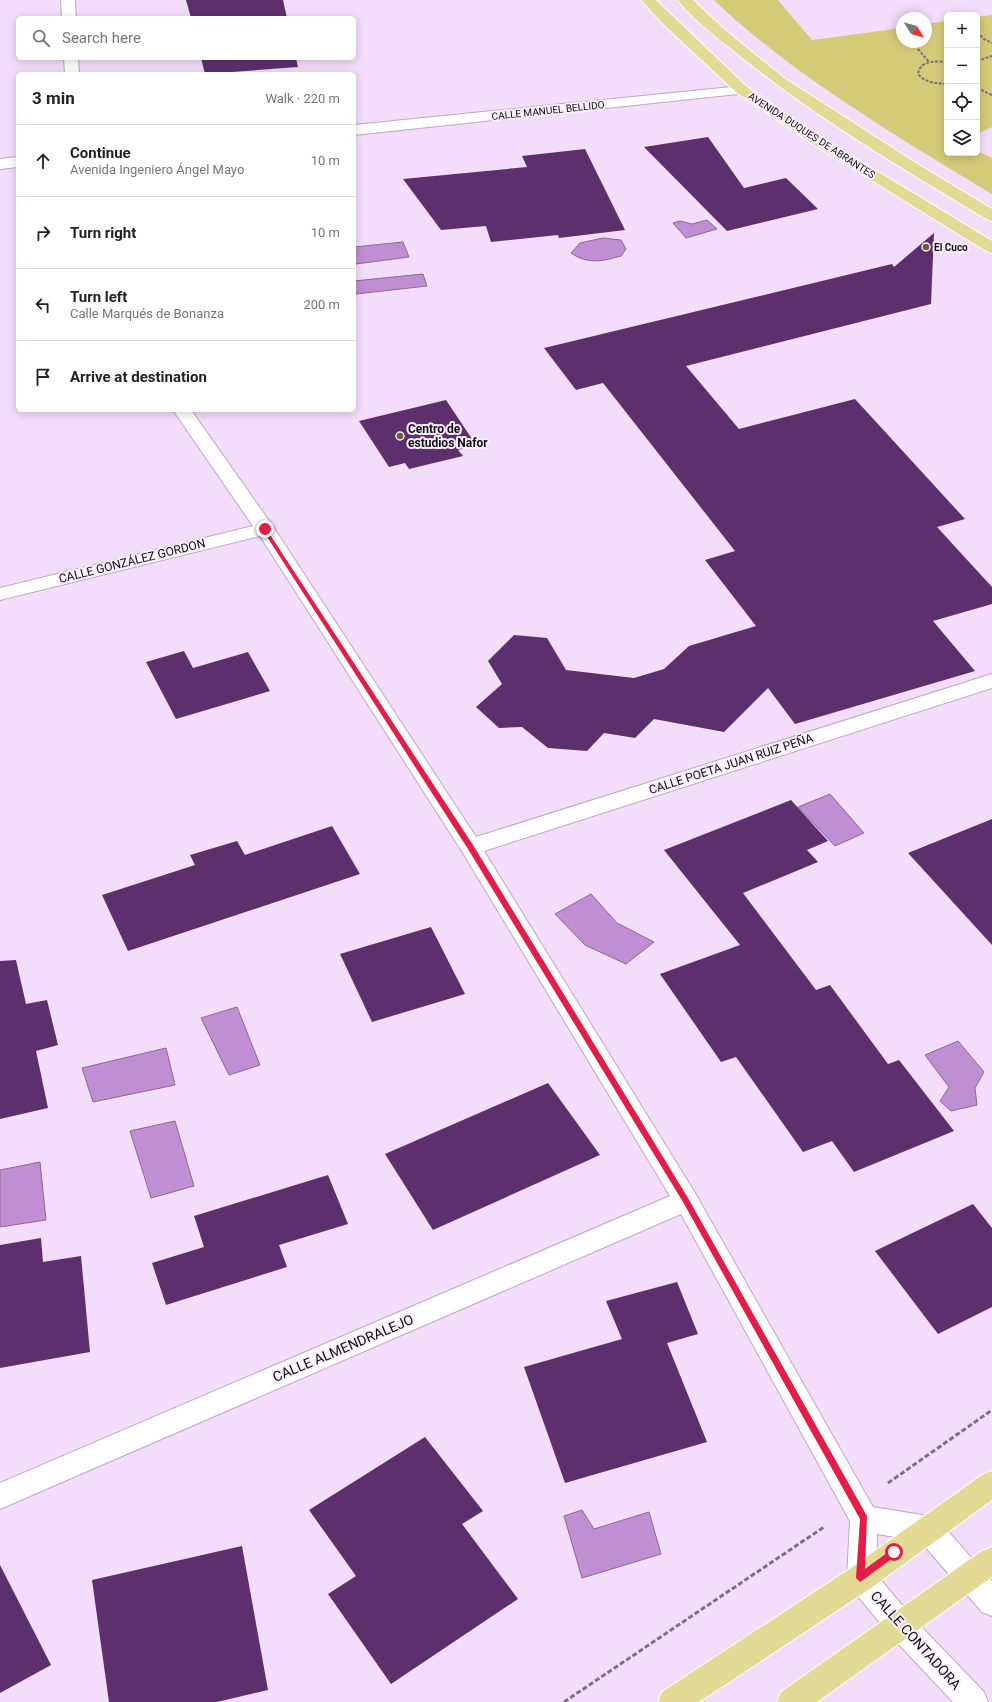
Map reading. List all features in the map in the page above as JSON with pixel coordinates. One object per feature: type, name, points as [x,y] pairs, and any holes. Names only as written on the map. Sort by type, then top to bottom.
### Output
[{"type":"main road","name":"AVENIDA DUQUES DE ABRANTES","points":[[648,0],[668,21],[742,90],[821,143],[992,248]]},
{"type":"main road","points":[[685,0],[718,32],[780,81],[913,168],[992,216]]},
{"type":"main road","points":[[673,1702],[860,1578],[992,1484]]},
{"type":"main road","points":[[792,1702],[992,1560]]},
{"type":"street","points":[[68,0],[69,16]]},
{"type":"street","points":[[71,60],[72,72]]},
{"type":"street","name":"CALLE MANUEL BELLIDO","points":[[356,130],[742,90]]},
{"type":"street","points":[[0,164],[16,162]]},
{"type":"street","points":[[183,412],[265,529],[470,847],[686,1200],[860,1512],[860,1578]]},
{"type":"street","name":"CALLE GONZÁLEZ GORDON","points":[[0,594],[265,529]]},
{"type":"street","name":"CALLE POETA JUAN RUIZ PEÑA","points":[[470,847],[992,681]]},
{"type":"street","name":"CALLE ALMENDRALEJO","points":[[0,1496],[686,1200]]},
{"type":"street","points":[[860,1512],[928,1529],[992,1602]]},
{"type":"street","name":"CALLE CONTADORA","points":[[860,1578],[901,1626],[973,1702]]},
{"type":"path","points":[[980,35],[992,43]]},
{"type":"path","points":[[917,48],[929,62]]},
{"type":"path","points":[[980,59],[992,56]]},
{"type":"path","points":[[944,62],[929,62],[919,67],[918,74],[921,78],[932,83],[944,84]]},
{"type":"path","points":[[980,89],[992,95]]},
{"type":"path","points":[[564,1702],[860,1512],[992,1410]]},
{"type":"shaded area","points":[[714,0],[778,0],[812,40],[896,29],[896,48],[932,48],[932,23],[944,21],[944,156],[980,156],[980,152],[992,158],[992,194],[891,132],[817,83],[752,34]]},
{"type":"shaded area","points":[[992,15],[992,127],[980,133],[980,48],[980,17]]},
{"type":"shaded area","points":[[707,220],[717,229],[686,238],[673,223],[680,221],[692,224]]},
{"type":"shaded area","points":[[603,238],[621,240],[626,249],[621,256],[596,261],[583,259],[571,253],[580,243]]},
{"type":"shaded area","points":[[403,242],[409,257],[356,264],[356,247]]},
{"type":"shaded area","points":[[423,274],[427,286],[356,294],[356,281]]},
{"type":"shaded area","points":[[830,794],[864,833],[835,846],[798,807]]},
{"type":"shaded area","points":[[591,894],[617,923],[654,942],[626,964],[585,945],[555,914]]},
{"type":"shaded area","points":[[237,1007],[260,1065],[229,1075],[201,1018]]},
{"type":"shaded area","points":[[958,1041],[984,1072],[975,1088],[977,1105],[951,1111],[940,1101],[949,1087],[925,1055]]},
{"type":"shaded area","points":[[166,1048],[175,1085],[93,1102],[82,1068]]},
{"type":"shaded area","points":[[175,1121],[194,1186],[151,1198],[130,1131]]},
{"type":"shaded area","points":[[40,1162],[46,1220],[0,1227],[0,1170]]},
{"type":"shaded area","points":[[582,1510],[594,1529],[649,1512],[661,1554],[582,1578],[564,1516]]},
{"type":"building","points":[[186,0],[283,0],[287,16],[190,16]]},
{"type":"building","points":[[202,60],[296,60],[298,67],[232,72],[204,72]]},
{"type":"building","points":[[708,137],[744,188],[786,178],[818,209],[727,231],[644,147]]},
{"type":"building","points":[[585,149],[625,230],[559,238],[558,235],[491,242],[486,226],[441,230],[403,179],[527,167],[522,156]]},
{"type":"building","points":[[934,233],[931,304],[686,366],[739,429],[855,399],[965,519],[937,527],[992,587],[992,604],[933,621],[975,671],[795,724],[768,688],[724,732],[654,719],[635,738],[604,733],[587,751],[548,748],[522,727],[499,728],[476,707],[502,684],[488,661],[514,635],[547,638],[566,670],[634,678],[664,669],[689,646],[756,626],[705,560],[735,551],[603,383],[576,390],[544,348],[892,264],[894,267]]},
{"type":"building","name":"Centro de estudios Nafor","points":[[446,400],[476,445],[458,450],[463,456],[409,469],[405,463],[389,467],[359,421]]},
{"type":"building","points":[[184,651],[193,668],[248,652],[270,691],[176,719],[146,662]]},
{"type":"building","points":[[791,800],[828,841],[807,850],[818,862],[743,893],[816,990],[830,985],[888,1064],[899,1060],[954,1131],[854,1172],[832,1141],[803,1152],[736,1057],[721,1062],[660,974],[740,945],[664,850]]},
{"type":"building","points":[[992,819],[992,945],[908,853]]},
{"type":"building","points":[[332,826],[360,874],[128,951],[102,895],[195,865],[190,855],[237,841],[245,855]]},
{"type":"building","points":[[431,927],[465,994],[372,1022],[340,954]]},
{"type":"building","points":[[16,960],[26,1004],[47,1000],[58,1045],[36,1051],[48,1108],[0,1119],[0,961]]},
{"type":"building","points":[[548,1083],[600,1155],[433,1230],[385,1154]]},
{"type":"building","points":[[328,1175],[348,1224],[279,1245],[287,1267],[166,1305],[152,1263],[204,1247],[194,1216]]},
{"type":"building","points":[[973,1204],[992,1228],[992,1307],[938,1334],[875,1251]]},
{"type":"building","points":[[41,1238],[43,1262],[81,1256],[90,1352],[0,1368],[0,1245]]},
{"type":"building","points":[[677,1282],[698,1334],[667,1343],[707,1442],[565,1483],[524,1367],[622,1339],[606,1301]]},
{"type":"building","points":[[425,1437],[483,1511],[462,1524],[518,1599],[391,1684],[328,1594],[356,1576],[309,1510]]},
{"type":"building","points":[[242,1546],[268,1690],[217,1702],[109,1702],[92,1580]]},
{"type":"building","points":[[0,1565],[51,1665],[0,1693]]},
{"type":"place","name":"El Cuco","points":[[926,247]]},
{"type":"place","name":"Centro de estudios Nafor","points":[[400,436]]},
{"type":"route","points":[[265,529],[470,847],[686,1200],[864,1519],[860,1578],[894,1552]]}]
